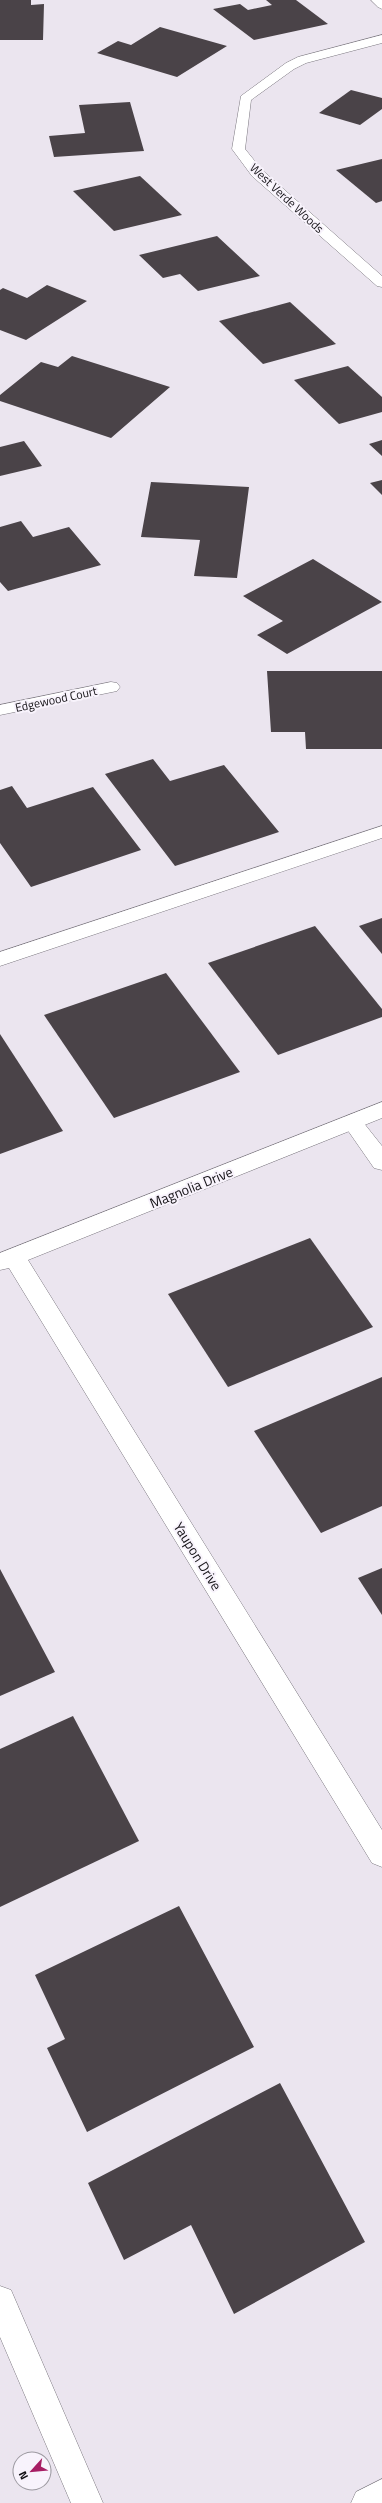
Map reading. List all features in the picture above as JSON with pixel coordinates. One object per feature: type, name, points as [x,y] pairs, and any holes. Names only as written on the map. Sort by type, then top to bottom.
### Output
[{"type":"street","points":[[377,0],[382,5]]},
{"type":"street","name":"West Verde Woods","points":[[382,39],[302,60],[290,66],[245,98],[238,150],[257,173],[382,283]]},
{"type":"street","name":"Edgewood Court","points":[[0,710],[111,687]]},
{"type":"street","points":[[0,959],[382,832]]},
{"type":"street","name":"Magnolia Drive","points":[[7,1260],[382,1110]]},
{"type":"street","points":[[352,1122],[382,1162]]},
{"type":"street","name":"Yaupon Drive","points":[[7,1260],[382,1854]]},
{"type":"street","points":[[0,2301],[87,2503]]},
{"type":"street","points":[[367,2503],[382,2495]]},
{"type":"building","points":[[0,0],[31,0],[31,5],[44,4],[43,40],[0,40]]},
{"type":"building","points":[[266,0],[296,0],[328,24],[254,40],[213,9],[240,4],[248,10],[272,5]]},
{"type":"building","points":[[160,27],[227,46],[177,77],[97,53],[118,41],[131,45]]},
{"type":"building","points":[[351,90],[382,98],[382,109],[360,125],[319,113]]},
{"type":"building","points":[[130,102],[144,151],[54,157],[49,136],[85,133],[79,105]]},
{"type":"building","points":[[382,159],[382,201],[376,203],[336,170]]},
{"type":"building","points":[[140,176],[182,215],[114,231],[73,191]]},
{"type":"building","points":[[217,236],[260,276],[198,291],[180,274],[163,278],[139,255]]},
{"type":"building","points":[[47,285],[87,301],[26,340],[0,330],[0,290],[3,288],[27,298]]},
{"type":"building","points":[[290,302],[336,344],[263,364],[219,321]]},
{"type":"building","points":[[72,356],[170,387],[111,438],[0,401],[0,395],[41,362],[58,367]]},
{"type":"building","points":[[348,366],[382,397],[382,412],[339,424],[294,380]]},
{"type":"building","points":[[382,440],[382,456],[369,444]]},
{"type":"building","points":[[24,441],[42,466],[0,476],[0,447]]},
{"type":"building","points":[[382,480],[382,495],[370,483]]},
{"type":"building","points":[[151,482],[249,487],[237,578],[194,576],[200,540],[141,537]]},
{"type":"building","points":[[21,521],[33,537],[69,527],[101,565],[8,591],[0,582],[0,527]]},
{"type":"building","points":[[313,559],[382,602],[287,654],[257,635],[283,621],[243,596]]},
{"type":"building","points":[[267,671],[382,671],[382,749],[306,749],[305,732],[271,732]]},
{"type":"building","points":[[153,759],[170,781],[224,765],[279,832],[175,866],[105,774]]},
{"type":"building","points":[[12,786],[27,808],[93,787],[141,850],[31,887],[0,843],[0,790]]},
{"type":"building","points":[[382,918],[382,954],[359,926]]},
{"type":"building","points":[[315,926],[382,1009],[382,1017],[278,1055],[208,963]]},
{"type":"building","points":[[166,973],[240,1072],[114,1118],[44,1015]]},
{"type":"building","points":[[0,1034],[63,1131],[0,1154]]},
{"type":"building","points":[[310,1238],[373,1327],[228,1387],[168,1294]]},
{"type":"building","points":[[382,1377],[382,1506],[321,1533],[254,1431]]},
{"type":"building","points":[[382,1568],[382,1615],[358,1578]]},
{"type":"building","points":[[0,1569],[55,1672],[0,1696]]},
{"type":"building","points":[[73,1716],[139,1841],[0,1907],[0,1749]]},
{"type":"building","points":[[179,1906],[254,2047],[87,2132],[47,2048],[65,2039],[35,1975]]},
{"type":"building","points":[[280,2083],[365,2242],[234,2314],[191,2225],[124,2260],[88,2183]]}]
